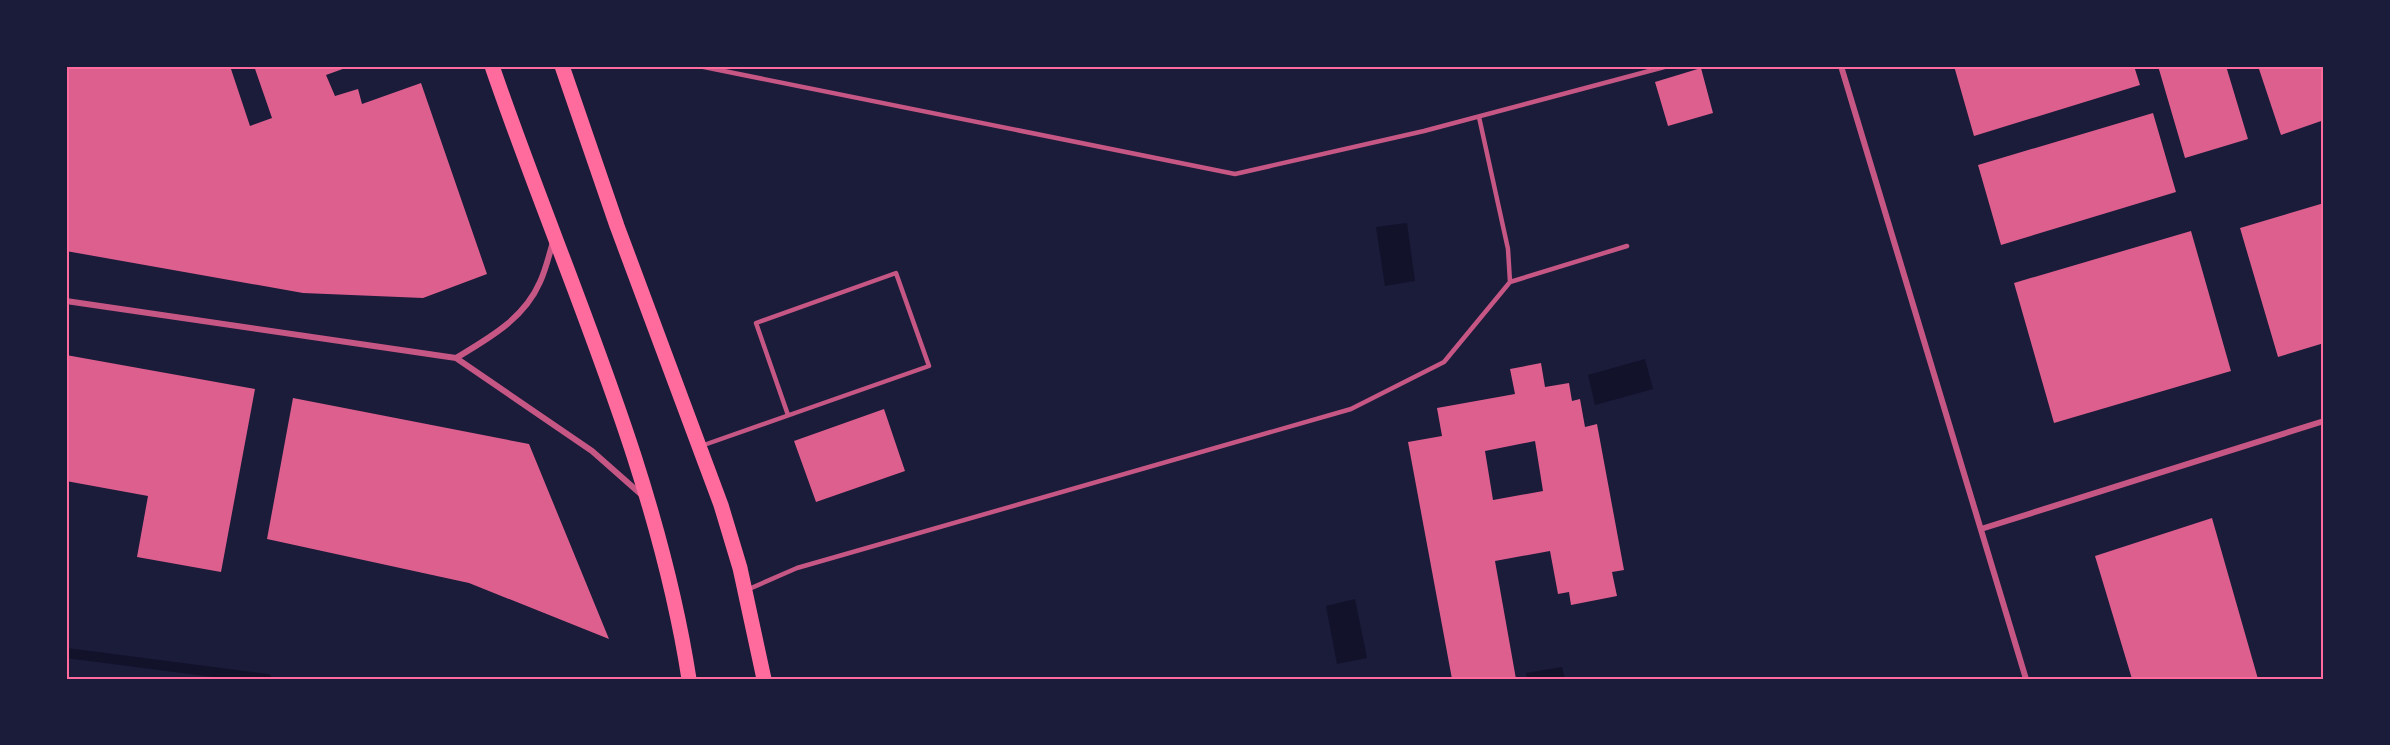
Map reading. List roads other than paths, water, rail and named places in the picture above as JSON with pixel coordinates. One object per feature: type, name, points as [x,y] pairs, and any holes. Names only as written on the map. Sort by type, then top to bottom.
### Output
[{"type":"main road","points":[[492,66],[619,412],[648,500],[683,645],[688,679]]},
{"type":"main road","points":[[562,66],[616,226],[721,505],[745,590],[764,679]]},
{"type":"street","points":[[1841,66],[2026,679]]},
{"type":"street","points":[[456,358],[512,321],[530,301],[541,281],[554,238]]},
{"type":"street","points":[[66,301],[456,358],[592,451],[648,500]]},
{"type":"street","points":[[1981,529],[2324,421]]},
{"type":"lane","points":[[699,66],[1235,174],[1479,117],[1668,66]]},
{"type":"lane","points":[[1479,117],[1508,249],[1510,282]]},
{"type":"lane","points":[[745,590],[797,568],[1351,409],[1444,362],[1510,282],[1627,246]]},
{"type":"lane","points":[[700,447],[788,416],[929,366],[896,273],[756,323],[788,416]]},
{"type":"waterway","points":[[66,653],[267,679]]}]
